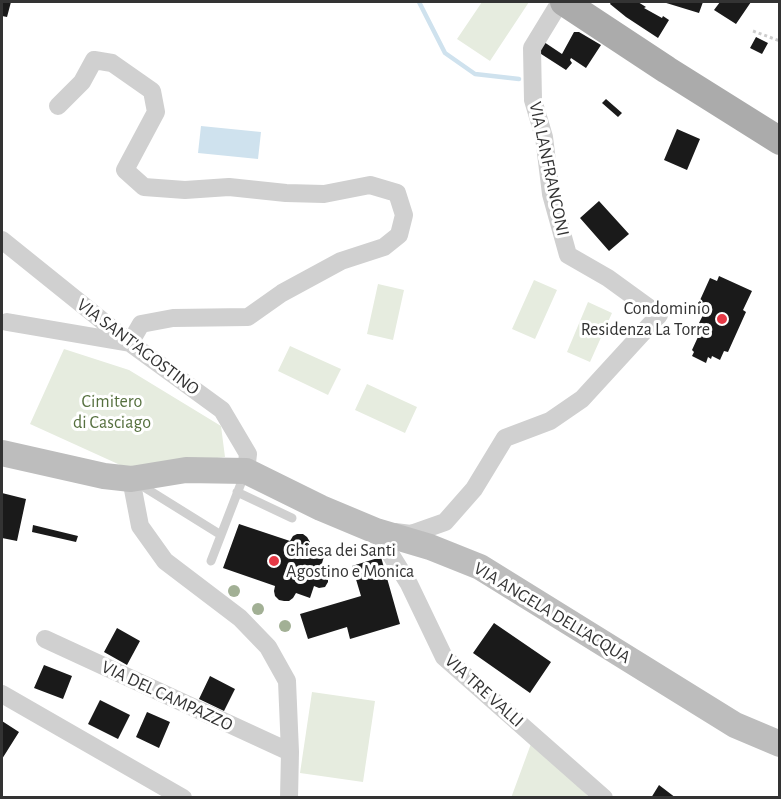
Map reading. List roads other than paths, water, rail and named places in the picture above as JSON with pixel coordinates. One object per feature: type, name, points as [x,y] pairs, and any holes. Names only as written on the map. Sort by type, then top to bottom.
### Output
[{"type":"main road","points":[[562,2],[585,11],[667,70],[780,141]]},
{"type":"street","name":"VIA LANFRANCONI","points":[[376,531],[411,534],[445,522],[474,489],[505,438],[550,421],[582,399],[660,315],[568,255],[551,194],[544,137],[533,100],[532,48],[562,2]]},
{"type":"street","points":[[8,322],[130,343],[141,324],[173,318],[248,317],[282,293],[341,261],[384,247],[399,235],[404,215],[397,193],[369,185],[324,194],[229,187],[185,190],[144,187],[125,170],[156,112],[152,91],[112,63],[94,60],[82,82],[58,106]]},
{"type":"street","name":"VIA SANT'AGOSTINO","points":[[2,240],[130,343],[222,410],[248,454],[242,482]]},
{"type":"street","name":"VIA ANGELA DELL'ACQUA","points":[[2,453],[104,476],[131,479],[186,470],[242,482],[321,508],[376,531],[430,547],[480,567],[735,724],[780,744]]},
{"type":"street","points":[[131,479],[140,526],[165,561],[240,618],[268,647],[287,681],[289,798]]},
{"type":"street","name":"VIA TRE VALLI","points":[[376,531],[409,584],[444,657],[604,798]]},
{"type":"street","name":"VIA DEL CAMPAZZO","points":[[45,639],[290,752]]},
{"type":"street","points":[[2,694],[183,798]]},
{"type":"lane","points":[[131,479],[221,535]]},
{"type":"lane","points":[[211,561],[242,482],[292,518]]},
{"type":"water","points":[[201,126],[261,132],[258,159],[198,153]]},
{"type":"waterway","points":[[419,2],[445,53],[475,74],[519,79]]},
{"type":"place","name":"Condominio Residenza La Torre","points":[[722,319]]},
{"type":"place","name":"Chiesa dei Santi Agostino e Monica","points":[[274,561]]},
{"type":"park label","name":"Cimitero di Casciago","points":[[112,412]]}]
